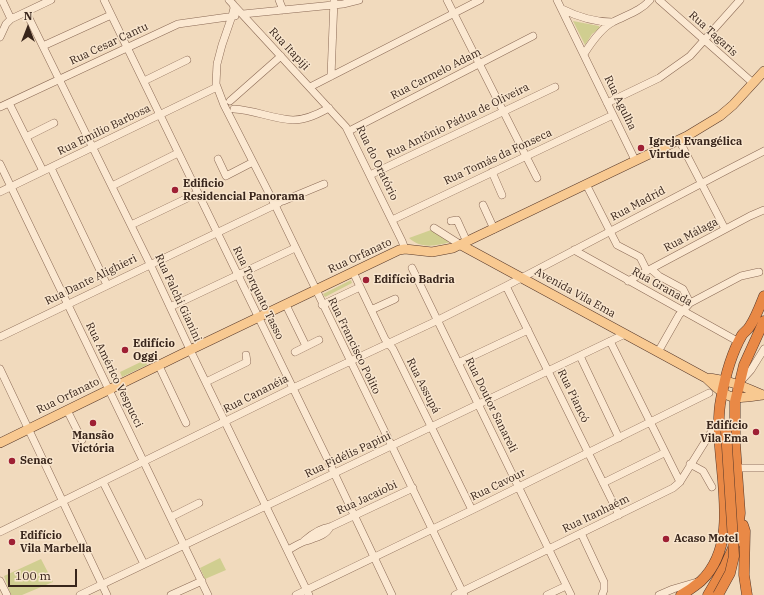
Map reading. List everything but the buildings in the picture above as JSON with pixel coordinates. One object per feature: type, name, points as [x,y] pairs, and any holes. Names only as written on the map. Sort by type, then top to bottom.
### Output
[{"type":"highway","points":[[718,595],[730,573],[734,556],[725,410],[736,364],[764,296]]},
{"type":"highway","points":[[731,382],[744,365],[764,321]]},
{"type":"highway","points":[[731,382],[730,363],[743,334],[750,328]]},
{"type":"highway","points":[[681,595],[701,581],[707,574],[717,558],[724,537],[725,526],[718,421],[728,396]]},
{"type":"highway","points":[[728,396],[735,416],[740,513],[744,532],[744,575],[747,595]]},
{"type":"highway","points":[[708,595],[733,551],[737,538],[740,513]]},
{"type":"main road","name":"Rua Orfanato","points":[[0,443],[399,250],[432,252],[443,251],[464,243],[678,140],[720,116],[733,105],[764,71]]},
{"type":"main road","name":"Avenida Vila Ema","points":[[464,243],[523,278],[706,378],[728,396],[764,396]]},
{"type":"main road","name":"Avenida Vila Ema","points":[[706,378],[731,382],[764,396]]},
{"type":"street","points":[[2,0],[11,19]]},
{"type":"street","name":"Rua Torquato Tasso","points":[[104,0],[392,595]]},
{"type":"street","points":[[279,0],[283,10]]},
{"type":"street","points":[[243,14],[320,7],[333,2],[359,0]]},
{"type":"street","points":[[447,0],[538,178]]},
{"type":"street","points":[[310,87],[480,0]]},
{"type":"street","points":[[557,0],[561,9],[579,17],[600,22],[612,22],[630,15],[650,0]]},
{"type":"street","name":"Rua Tagaris","points":[[659,0],[753,83]]},
{"type":"street","points":[[608,103],[659,78],[690,56],[740,0]]},
{"type":"street","points":[[0,37],[6,24],[11,19],[48,1]]},
{"type":"street","points":[[231,2],[234,8],[217,64],[216,84],[231,105],[243,110],[294,120],[308,118],[329,108]]},
{"type":"street","name":"Rua Itapiji","points":[[231,2],[329,108]]},
{"type":"street","points":[[331,76],[333,2]]},
{"type":"street","name":"Rua Agulha","points":[[561,9],[635,160]]},
{"type":"street","name":"Rua Falchi Gianini","points":[[26,12],[150,264],[190,350],[308,592]]},
{"type":"street","points":[[43,46],[111,15]]},
{"type":"street","points":[[232,16],[240,16],[257,30]]},
{"type":"street","name":"Rua Cesar Cantu","points":[[0,107],[180,23],[232,16]]},
{"type":"street","points":[[584,54],[595,38],[612,22]]},
{"type":"street","name":"Rua Carmelo Adam","points":[[349,131],[533,36]]},
{"type":"street","points":[[231,105],[237,95],[281,56]]},
{"type":"street","points":[[144,81],[187,60]]},
{"type":"street","name":"Rua Emilio Barbosa","points":[[0,192],[217,87]]},
{"type":"street","name":"Rua Antônio Pádua de Oliveira","points":[[370,175],[555,87]]},
{"type":"street","points":[[9,103],[43,171]]},
{"type":"street","name":"Rua Francisco Polito","points":[[231,105],[253,162],[279,203],[295,248],[463,593]]},
{"type":"street","name":"Rua do Oratório","points":[[329,108],[349,131],[402,241],[404,250]]},
{"type":"street","name":"Rua Tomás da Fonseca","points":[[392,220],[613,114]]},
{"type":"street","points":[[26,137],[54,123]]},
{"type":"street","points":[[678,140],[725,229]]},
{"type":"street","name":"Rua Madrid","points":[[523,278],[764,151]]},
{"type":"street","points":[[112,186],[178,153]]},
{"type":"street","points":[[218,159],[226,176],[253,162]]},
{"type":"street","name":"Rua Américo Vespucci","points":[[0,164],[208,595]]},
{"type":"street","points":[[51,168],[107,285]]},
{"type":"street","points":[[492,172],[502,194]]},
{"type":"street","name":"Rua Dante Alighieri","points":[[0,337],[217,232],[324,184]]},
{"type":"street","points":[[588,188],[617,245],[640,257],[649,270],[683,289],[690,303]]},
{"type":"street","points":[[131,225],[198,193]]},
{"type":"street","points":[[484,205],[494,229]]},
{"type":"street","name":"Rua Málaga","points":[[628,281],[725,229],[764,210]]},
{"type":"street","points":[[451,222],[456,220],[464,243]]},
{"type":"street","name":"Avenida Vila Ema","points":[[434,228],[464,243]]},
{"type":"street","points":[[170,307],[295,248]]},
{"type":"street","name":"Rua Granada","points":[[574,250],[739,342]]},
{"type":"street","name":"Rua Doutor Sanareli","points":[[412,268],[571,595]]},
{"type":"street","name":"Rua Assupá","points":[[353,272],[472,510]]},
{"type":"street","points":[[658,352],[682,311],[690,303],[741,276],[759,272]]},
{"type":"street","name":"Rua Cananéia","points":[[0,532],[293,388],[438,320],[523,278]]},
{"type":"street","name":"Rua Piancó","points":[[506,286],[619,515]]},
{"type":"street","points":[[322,305],[360,287]]},
{"type":"street","points":[[372,310],[395,299]]},
{"type":"street","points":[[286,305],[306,346]]},
{"type":"street","points":[[458,363],[528,330]]},
{"type":"street","name":"Rua Fidélis Papini","points":[[80,595],[266,505],[549,372],[625,334]]},
{"type":"street","points":[[295,352],[319,340]]},
{"type":"street","points":[[610,341],[664,453],[680,482]]},
{"type":"street","points":[[731,382],[751,370],[764,350]]},
{"type":"street","points":[[206,382],[247,362],[246,355]]},
{"type":"street","points":[[580,356],[619,438]]},
{"type":"street","points":[[159,366],[186,422]]},
{"type":"street","points":[[0,369],[107,595]]},
{"type":"street","name":"Rua Cavour","points":[[296,595],[308,592],[432,529],[709,393]]},
{"type":"street","points":[[67,410],[82,440]]},
{"type":"street","name":"Rua Itanhaém","points":[[455,595],[463,593],[669,490],[680,482],[718,421]]},
{"type":"street","points":[[603,483],[664,453]]},
{"type":"street","points":[[690,464],[703,471],[712,487]]},
{"type":"street","points":[[737,468],[764,468]]},
{"type":"street","points":[[103,482],[144,564]]},
{"type":"street","name":"Rua Jacaiobi","points":[[288,550],[304,541],[314,533],[413,488]]},
{"type":"street","points":[[170,517],[199,503]]},
{"type":"street","points":[[581,533],[604,582],[604,590],[602,595]]},
{"type":"street","points":[[0,581],[7,595]]},
{"type":"street","points":[[171,595],[202,581]]},
{"type":"street","points":[[659,595],[673,589],[701,581]]},
{"type":"street","points":[[547,595],[566,586]]},
{"type":"shaded area","points":[[573,21],[599,26],[600,28],[592,34],[585,45]]},
{"type":"shaded area","points":[[431,230],[450,242],[429,246],[418,244],[409,238]]},
{"type":"shaded area","points":[[351,280],[352,283],[325,297],[323,294]]},
{"type":"shaded area","points":[[145,360],[147,365],[122,377],[120,372]]},
{"type":"shaded area","points":[[220,558],[226,570],[205,579],[200,568]]},
{"type":"shaded area","points":[[41,559],[53,582],[22,595],[11,595],[4,576]]},
{"type":"place","name":"Igreja Evangélica Virtude","points":[[641,148]]},
{"type":"place","name":"Edificio Residencial Panorama","points":[[175,190]]},
{"type":"place","name":"Edifício Badria","points":[[366,280]]},
{"type":"place","name":"Edifício Oggi","points":[[125,350]]},
{"type":"place","name":"Mansão Victória","points":[[93,423]]},
{"type":"place","name":"Edifício Vila Ema","points":[[756,432]]},
{"type":"place","name":"Senac","points":[[12,461]]},
{"type":"place","name":"Acaso Motel","points":[[666,539]]},
{"type":"place","name":"Edifício Vila Marbella","points":[[12,542]]}]
